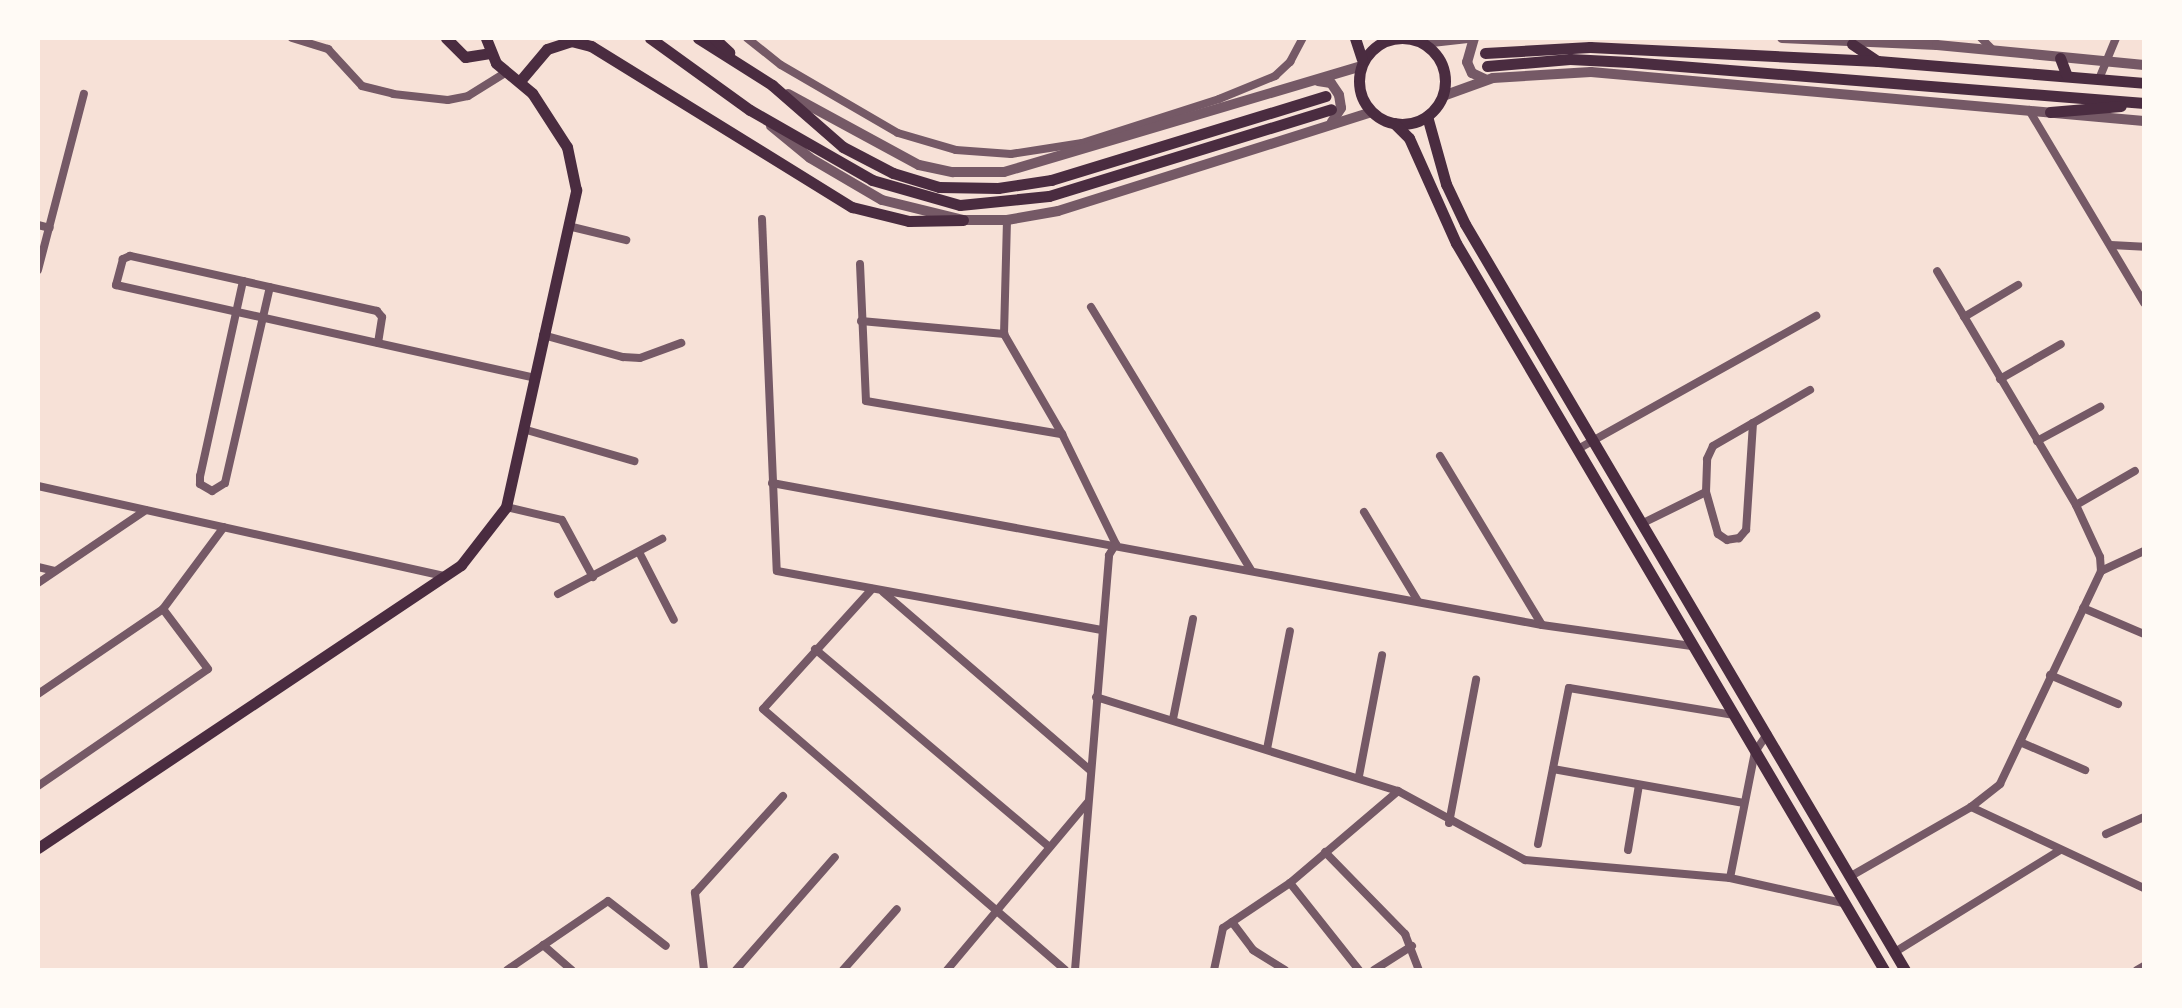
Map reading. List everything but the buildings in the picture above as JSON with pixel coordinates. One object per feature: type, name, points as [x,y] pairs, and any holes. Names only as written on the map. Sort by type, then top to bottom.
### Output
[{"type":"main road","points":[[446,38],[465,57],[490,53]]},
{"type":"main road","points":[[38,848],[461,565],[506,507],[576,190],[567,147],[520,81],[505,73],[490,53],[486,38]]},
{"type":"main road","points":[[650,38],[750,110],[872,180],[923,198],[980,205],[1049,196],[1331,109]]},
{"type":"main road","points":[[698,38],[772,85],[843,147],[893,173],[961,189],[1051,180],[1325,96]]},
{"type":"main road","points":[[714,38],[749,71]]},
{"type":"main road","points":[[1355,38],[1361,63],[1362,97],[1372,112],[1394,123],[1409,138],[1456,243],[1884,970]]},
{"type":"main road","points":[[1361,63],[1382,42],[1409,38],[1423,43],[1440,61],[1443,96],[1427,116],[1394,123]]},
{"type":"main road","points":[[520,81],[547,49],[571,41],[591,46],[852,207],[909,221],[963,220]]},
{"type":"main road","points":[[1852,44],[1878,61]]},
{"type":"main road","points":[[1485,53],[1590,47],[1878,61],[2144,83]]},
{"type":"main road","points":[[2060,58],[2067,76]]},
{"type":"main road","points":[[1487,66],[1570,59],[1629,62],[2144,104]]},
{"type":"main road","points":[[2050,112],[2144,104]]},
{"type":"main road","points":[[1427,116],[1446,184],[1465,224],[1905,970]]},
{"type":"street","points":[[292,38],[328,49],[362,86],[393,94],[448,100],[468,96],[505,73]]},
{"type":"street","points":[[328,49],[330,38]]},
{"type":"street","points":[[747,38],[781,65],[898,133],[956,150],[1011,154],[1082,143],[1219,99],[1275,76],[1290,62],[1303,38]]},
{"type":"street","points":[[1423,43],[1468,38]]},
{"type":"street","points":[[1474,38],[1467,49],[1467,62],[1472,73],[1487,79]]},
{"type":"street","points":[[1782,38],[1852,44],[1937,45],[2144,65]]},
{"type":"street","points":[[1937,45],[1948,38]]},
{"type":"street","points":[[1981,38],[1994,51]]},
{"type":"street","points":[[2099,79],[2116,38]]},
{"type":"street","points":[[772,85],[880,149],[919,165],[970,173],[1044,164],[1361,63]]},
{"type":"street","points":[[1443,96],[1487,79],[1591,72],[1667,76],[2144,121]]},
{"type":"street","points":[[1305,83],[1331,83],[1339,95],[1339,116],[1323,127]]},
{"type":"street","points":[[38,270],[84,94]]},
{"type":"street","points":[[750,110],[810,158],[860,189],[912,211],[963,220],[1007,220],[1058,211],[1372,112]]},
{"type":"street","points":[[2029,110],[2144,303]]},
{"type":"street","points":[[762,219],[777,571],[1102,630]]},
{"type":"street","points":[[1007,220],[1004,334],[1062,434],[1116,544]]},
{"type":"street","points":[[38,225],[50,228]]},
{"type":"street","points":[[568,226],[626,240]]},
{"type":"street","points":[[2111,245],[2144,247]]},
{"type":"street","points":[[378,343],[382,317],[377,311],[130,256],[123,259],[116,285],[534,378]]},
{"type":"street","points":[[860,264],[866,401],[1062,434]]},
{"type":"street","points":[[1851,876],[1971,807],[2000,784],[2101,571],[2100,557],[2076,505],[1937,271]]},
{"type":"street","points":[[243,281],[200,476],[200,484],[212,491],[225,483],[270,287]]},
{"type":"street","points":[[1964,317],[2018,285]]},
{"type":"street","points":[[1091,307],[1251,570]]},
{"type":"street","points":[[1578,449],[1816,316]]},
{"type":"street","points":[[861,321],[1004,334]]},
{"type":"street","points":[[543,335],[623,357],[640,358],[681,343]]},
{"type":"street","points":[[2000,379],[2061,344]]},
{"type":"street","points":[[1753,423],[1746,530],[1739,538],[1718,534],[1706,492],[1707,459],[1713,446],[1810,390]]},
{"type":"street","points":[[2037,441],[2100,407]]},
{"type":"street","points":[[523,429],[634,461]]},
{"type":"street","points":[[1440,456],[1542,625]]},
{"type":"street","points":[[2076,505],[2135,471]]},
{"type":"street","points":[[772,483],[1542,625],[1692,646]]},
{"type":"street","points":[[38,486],[445,576]]},
{"type":"street","points":[[1641,524],[1706,492]]},
{"type":"street","points":[[506,507],[562,520],[593,577]]},
{"type":"street","points":[[38,583],[146,510]]},
{"type":"street","points":[[1364,512],[1418,601]]},
{"type":"street","points":[[38,694],[163,609],[224,527]]},
{"type":"street","points":[[558,594],[662,539]]},
{"type":"street","points":[[1075,970],[1109,555],[1116,544]]},
{"type":"street","points":[[2101,571],[2144,551]]},
{"type":"street","points":[[639,552],[674,620]]},
{"type":"street","points":[[38,567],[55,571]]},
{"type":"street","points":[[872,589],[763,709],[1065,970]]},
{"type":"street","points":[[883,591],[1091,771]]},
{"type":"street","points":[[2083,608],[2144,634]]},
{"type":"street","points":[[38,786],[208,669],[163,609]]},
{"type":"street","points":[[1173,719],[1193,619]]},
{"type":"street","points":[[1267,749],[1290,631]]},
{"type":"street","points":[[815,649],[1049,847]]},
{"type":"street","points":[[1359,776],[1382,655]]},
{"type":"street","points":[[2050,675],[2118,704]]},
{"type":"street","points":[[1449,823],[1476,680]]},
{"type":"street","points":[[1538,844],[1569,688],[1733,715]]},
{"type":"street","points":[[1096,697],[1359,776],[1398,791],[1449,823],[1538,863],[1730,878],[1843,903]]},
{"type":"street","points":[[1730,878],[1755,752],[1767,734]]},
{"type":"street","points":[[2020,742],[2085,770]]},
{"type":"street","points":[[1553,769],[1744,803]]},
{"type":"street","points":[[1628,850],[1639,785]]},
{"type":"street","points":[[1214,970],[1223,928],[1290,883],[1398,791]]},
{"type":"street","points":[[704,970],[695,893],[783,796]]},
{"type":"street","points":[[947,970],[1088,801]]},
{"type":"street","points":[[1971,807],[2144,888]]},
{"type":"street","points":[[2106,834],[2144,817]]},
{"type":"street","points":[[1895,952],[2060,850]]},
{"type":"street","points":[[1325,852],[1412,946],[1419,970]]},
{"type":"street","points":[[736,970],[835,857]]},
{"type":"street","points":[[1290,883],[1359,970]]},
{"type":"street","points":[[507,970],[608,901],[666,946]]},
{"type":"street","points":[[843,970],[897,909]]},
{"type":"street","points":[[1232,922],[1253,950],[1285,970]]},
{"type":"street","points":[[543,945],[572,970]]},
{"type":"street","points":[[1374,970],[1412,946]]},
{"type":"street","points":[[2136,970],[2144,966]]}]
